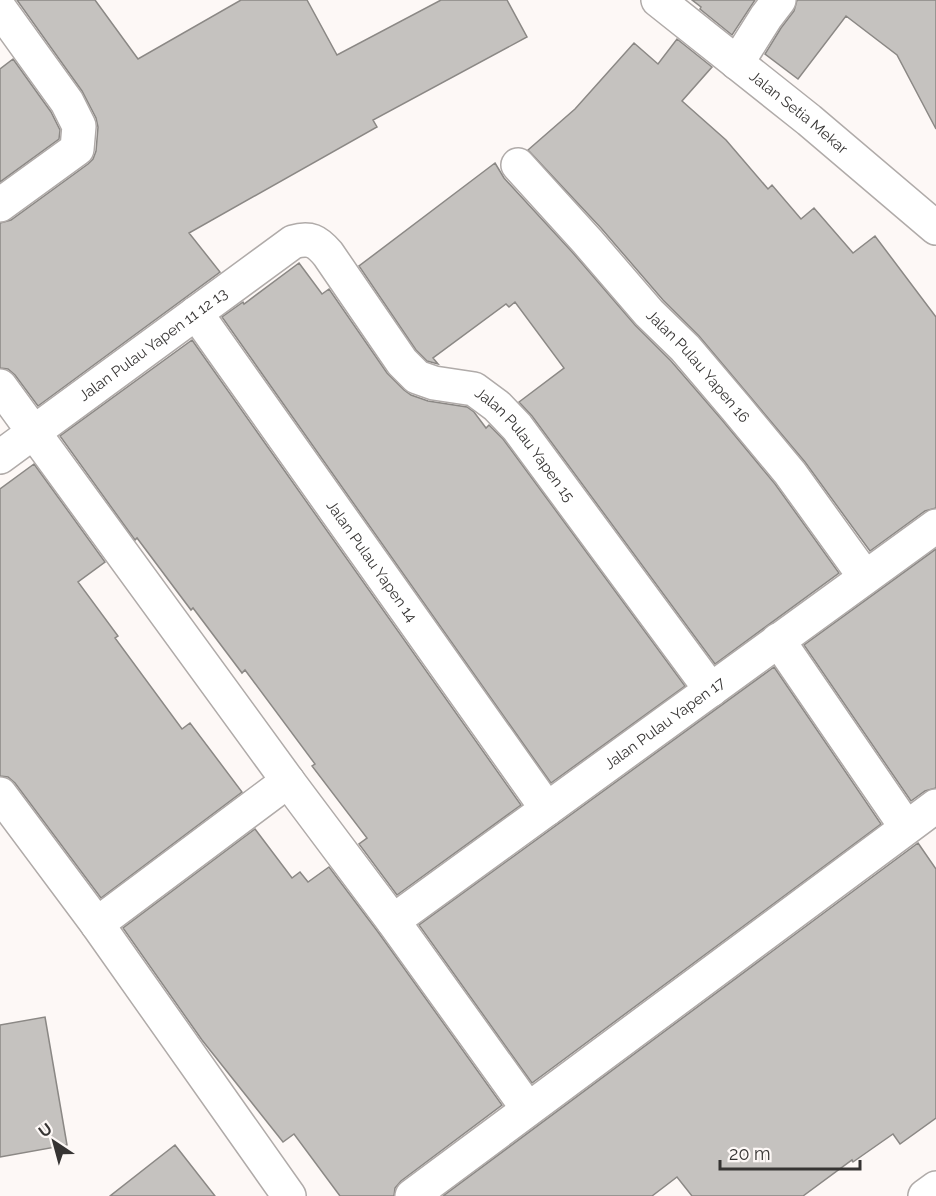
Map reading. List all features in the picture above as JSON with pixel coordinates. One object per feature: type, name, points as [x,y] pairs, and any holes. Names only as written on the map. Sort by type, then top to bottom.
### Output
[{"type":"street","name":"Jalan Setia Mekar","points":[[658,0],[809,120],[936,228]]},
{"type":"street","points":[[737,63],[766,16],[780,0]]},
{"type":"street","points":[[0,9],[67,102],[79,126],[77,149],[0,205]]},
{"type":"street","name":"Jalan Pulau Yapen 16","points":[[518,165],[649,313],[685,348],[729,399],[790,473],[865,577]]},
{"type":"street","name":"Jalan Pulau Yapen 11 12 13","points":[[0,457],[293,242],[302,239],[311,240]]},
{"type":"street","name":"Jalan Pulau Yapen 15","points":[[311,240],[321,245],[328,254],[402,362],[417,377],[434,383],[474,389],[497,406],[517,427],[711,690]]},
{"type":"street","name":"Jalan Pulau Yapen 14","points":[[196,314],[547,809]]},
{"type":"street","points":[[0,386],[528,1108]]},
{"type":"street","name":"Jalan Pulau Yapen 17","points":[[393,921],[936,526]]},
{"type":"street","points":[[412,1196],[528,1108],[926,818],[778,640]]},
{"type":"street","points":[[97,924],[288,782]]},
{"type":"street","points":[[0,794],[97,924],[289,1196]]},
{"type":"street","points":[[925,1196],[936,1188]]},
{"type":"building","points":[[17,0],[95,0],[138,59],[241,0],[307,0],[337,55],[441,0],[507,0],[527,37],[373,120],[377,127],[189,233],[220,272],[38,406],[15,375],[8,369],[0,368],[0,223],[11,220],[88,164],[96,151],[98,127],[96,118],[82,91]]},
{"type":"building","points":[[692,0],[755,0],[732,35]]},
{"type":"building","points":[[797,0],[936,0],[936,129],[897,55],[846,16],[798,79],[765,54],[794,11]]},
{"type":"building","points":[[677,39],[712,67],[682,101],[726,140],[768,189],[772,185],[801,219],[814,208],[853,253],[875,236],[936,317],[936,508],[925,511],[870,551],[805,462],[699,336],[663,300],[601,228],[528,150],[575,109],[634,43],[658,64]]},
{"type":"building","points":[[13,59],[51,112],[60,130],[59,139],[0,182],[0,69]]},
{"type":"building","points":[[495,163],[504,178],[722,420],[775,484],[839,573],[715,664],[532,416],[519,402],[564,368],[515,302],[509,307],[506,304],[433,358],[438,364],[427,361],[416,350],[359,266]]},
{"type":"building","points":[[299,263],[322,294],[329,289],[387,373],[404,390],[428,401],[467,407],[474,412],[486,428],[489,425],[503,439],[685,686],[551,783],[222,317],[243,302],[244,304]]},
{"type":"building","points":[[192,340],[521,805],[397,895],[359,844],[367,838],[312,766],[315,764],[245,670],[242,673],[137,538],[135,540],[60,436]]},
{"type":"building","points":[[34,464],[105,562],[78,582],[118,636],[115,638],[182,729],[190,723],[242,792],[101,898],[15,783],[8,777],[0,776],[0,489]]},
{"type":"building","points":[[936,549],[936,788],[925,791],[911,801],[804,645]]},
{"type":"building","points":[[774,667],[881,824],[532,1083],[419,925]]},
{"type":"building","points":[[255,829],[292,878],[300,872],[308,882],[329,867],[502,1105],[401,1181],[395,1188],[394,1196],[340,1196],[294,1134],[283,1142],[202,1040],[123,928]]},
{"type":"building","points":[[918,843],[936,869],[936,1118],[900,1144],[893,1134],[853,1162],[852,1160],[803,1196],[692,1196],[677,1177],[652,1196],[443,1196]]},
{"type":"building","points":[[45,1017],[67,1145],[0,1157],[0,1025]]},
{"type":"building","points":[[175,1145],[215,1196],[110,1196]]}]
